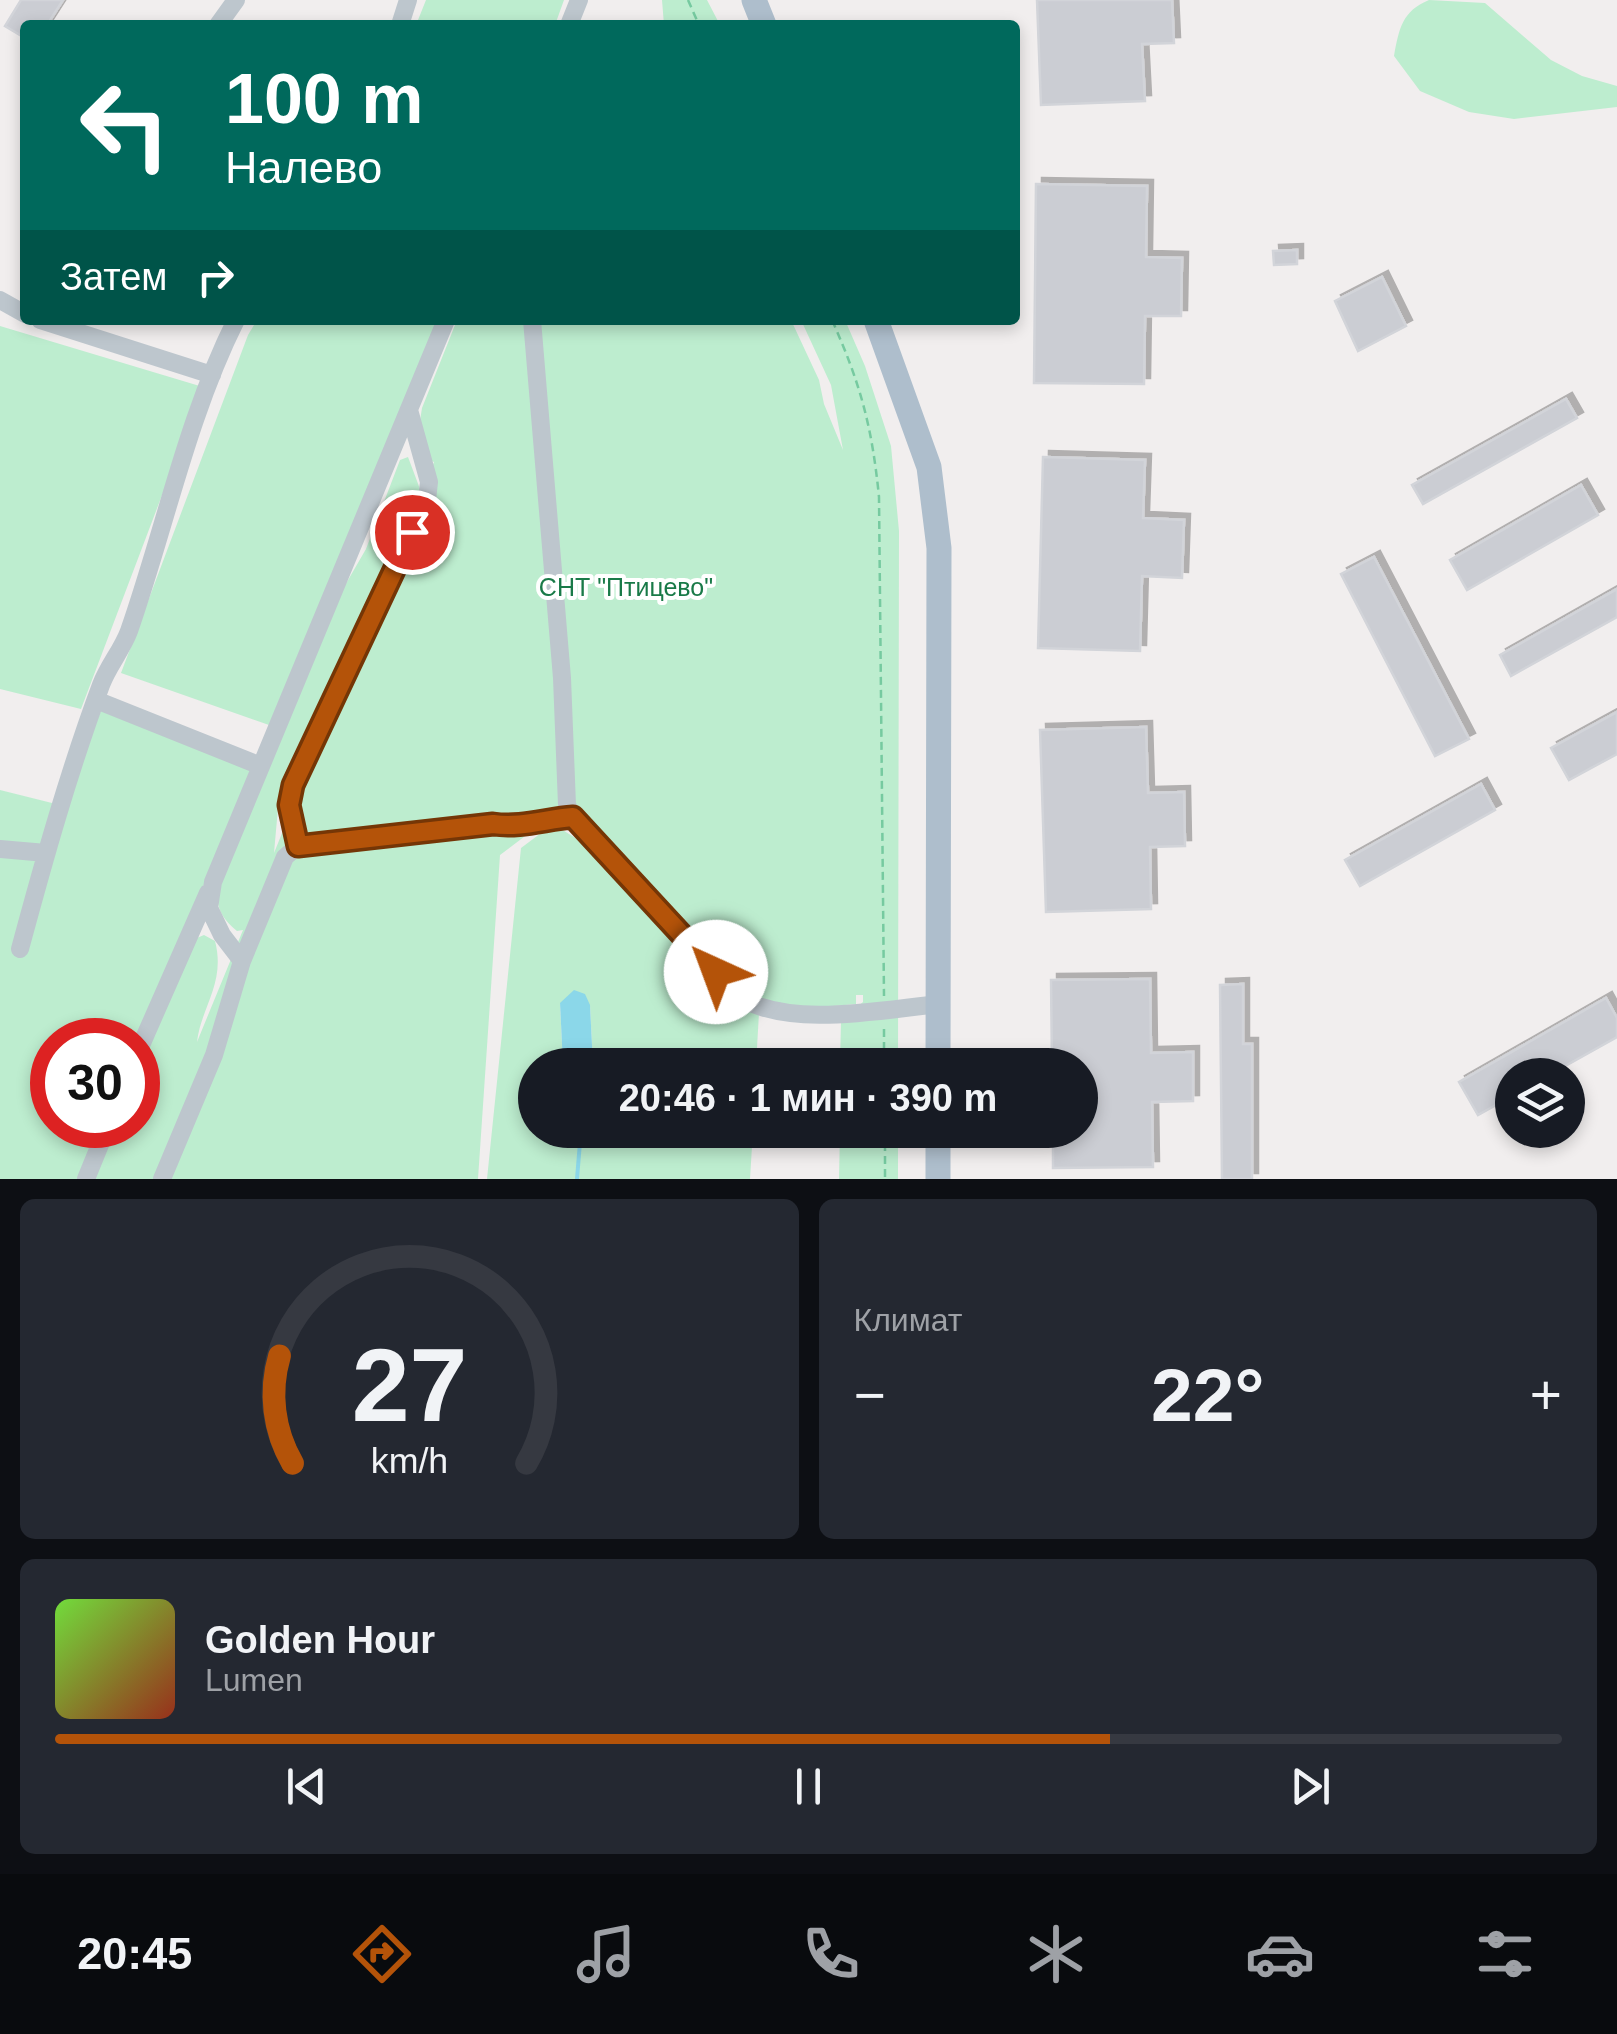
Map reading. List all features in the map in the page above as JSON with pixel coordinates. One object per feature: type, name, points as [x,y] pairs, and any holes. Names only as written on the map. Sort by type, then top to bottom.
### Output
[{"type":"main road","points":[[878,325],[929,467],[939,548],[938,1048]]},
{"type":"main road","points":[[938,1148],[938,1179]]},
{"type":"street","points":[[55,325],[212,376]]},
{"type":"street","points":[[20,949],[46,853],[96,700],[128,636],[212,376],[234,325]]},
{"type":"street","points":[[153,1018],[444,325]]},
{"type":"street","points":[[532,325],[562,678],[567,805],[573,817],[740,998],[790,1014],[938,1004]]},
{"type":"street","points":[[298,846],[289,805],[293,785],[426,500],[429,482],[409,410]]},
{"type":"street","points":[[96,700],[261,766]]},
{"type":"street","points":[[162,1179],[214,1055],[242,962],[285,857],[298,846],[493,824],[514,827],[573,817]]},
{"type":"street","points":[[0,849],[46,853]]},
{"type":"street","points":[[213,882],[209,908],[242,962]]},
{"type":"street","points":[[86,1179],[99,1148]]},
{"type":"path","points":[[834,325],[855,372],[873,435],[880,497],[884,1048]]},
{"type":"path","points":[[885,1148],[885,1179]]},
{"type":"green space","points":[[426,0],[564,0],[557,20],[418,20]]},
{"type":"green space","points":[[662,0],[707,0],[717,20],[664,20]]},
{"type":"green space","points":[[1429,0],[1485,3],[1551,60],[1582,76],[1617,86],[1617,107],[1514,119],[1469,112],[1420,91],[1394,56],[1407,15]]},
{"type":"green space","points":[[254,325],[436,325],[269,725],[121,673]]},
{"type":"green space","name":"СНТ \"Птицево\"","points":[[455,325],[793,325],[819,380],[824,404],[843,450],[831,385],[803,325],[847,325],[891,446],[899,531],[898,1048],[840,1048],[841,1021],[863,1002],[863,995],[856,995],[856,1004],[759,1013],[757,1048],[592,1048],[590,1005],[560,1003],[562,1048],[518,1048],[518,1148],[752,1148],[750,1179],[487,1179],[521,848],[553,824],[617,864],[566,805],[500,855],[478,1179],[90,1179],[103,1148],[160,1148],[159,1018],[192,940],[204,935],[215,941],[215,982],[197,1042],[243,930],[237,931],[222,915],[218,903],[220,881],[344,587],[366,549],[400,460],[408,457],[420,499],[434,462],[429,460],[419,427],[422,408]],"holes":[[[396,551],[274,853],[279,797]]]},
{"type":"green space","points":[[0,326],[203,387],[81,709],[0,689]]},
{"type":"green space","points":[[102,708],[255,766],[146,1018],[30,1018],[30,1148],[90,1148],[77,1179],[0,1179],[0,790],[64,806]]},
{"type":"green space","points":[[840,1148],[898,1148],[898,1179],[839,1179]]},
{"type":"water","points":[[574,990],[585,994],[590,1005],[592,1048],[562,1048],[560,1003]]},
{"type":"building","points":[[21,0],[63,0],[50,20],[20,20],[20,35],[5,26]]},
{"type":"building","points":[[1037,0],[1172,0],[1174,43],[1142,44],[1145,101],[1041,105]]},
{"type":"building","points":[[1036,184],[1147,186],[1146,257],[1182,258],[1181,316],[1145,316],[1144,384],[1034,383]]},
{"type":"building","points":[[1297,250],[1297,264],[1274,265],[1273,251]]},
{"type":"building","points":[[1382,277],[1406,326],[1358,351],[1335,301]]},
{"type":"building","points":[[1566,399],[1577,418],[1423,504],[1412,485]]},
{"type":"building","points":[[1043,457],[1145,460],[1143,518],[1184,520],[1182,578],[1142,576],[1140,651],[1038,648]]},
{"type":"building","points":[[1581,485],[1598,515],[1467,590],[1450,560]]},
{"type":"building","points":[[1374,557],[1469,739],[1435,756],[1341,574]]},
{"type":"building","points":[[1617,589],[1617,617],[1511,676],[1500,655]]},
{"type":"building","points":[[1617,712],[1617,754],[1569,780],[1551,748]]},
{"type":"building","points":[[1146,727],[1148,793],[1184,792],[1185,846],[1150,847],[1151,909],[1046,912],[1040,730]]},
{"type":"building","points":[[1481,784],[1495,810],[1360,886],[1345,860]]},
{"type":"building","points":[[1150,979],[1151,1053],[1193,1052],[1193,1101],[1152,1102],[1153,1167],[1053,1168],[1053,1148],[1098,1148],[1098,1048],[1052,1048],[1051,980]]},
{"type":"building","points":[[1243,984],[1243,1044],[1252,1044],[1252,1179],[1222,1179],[1220,985]]},
{"type":"building","points":[[1606,998],[1617,1018],[1617,1037],[1579,1058],[1501,1058]]},
{"type":"building","points":[[1495,1061],[1495,1106],[1478,1115],[1459,1082]]},
{"type":"waterway","points":[[577,1179],[580,1148]]},
{"type":"route","points":[[412,532],[293,785],[289,805],[298,846],[493,824],[514,827],[573,817],[716,972]]}]
